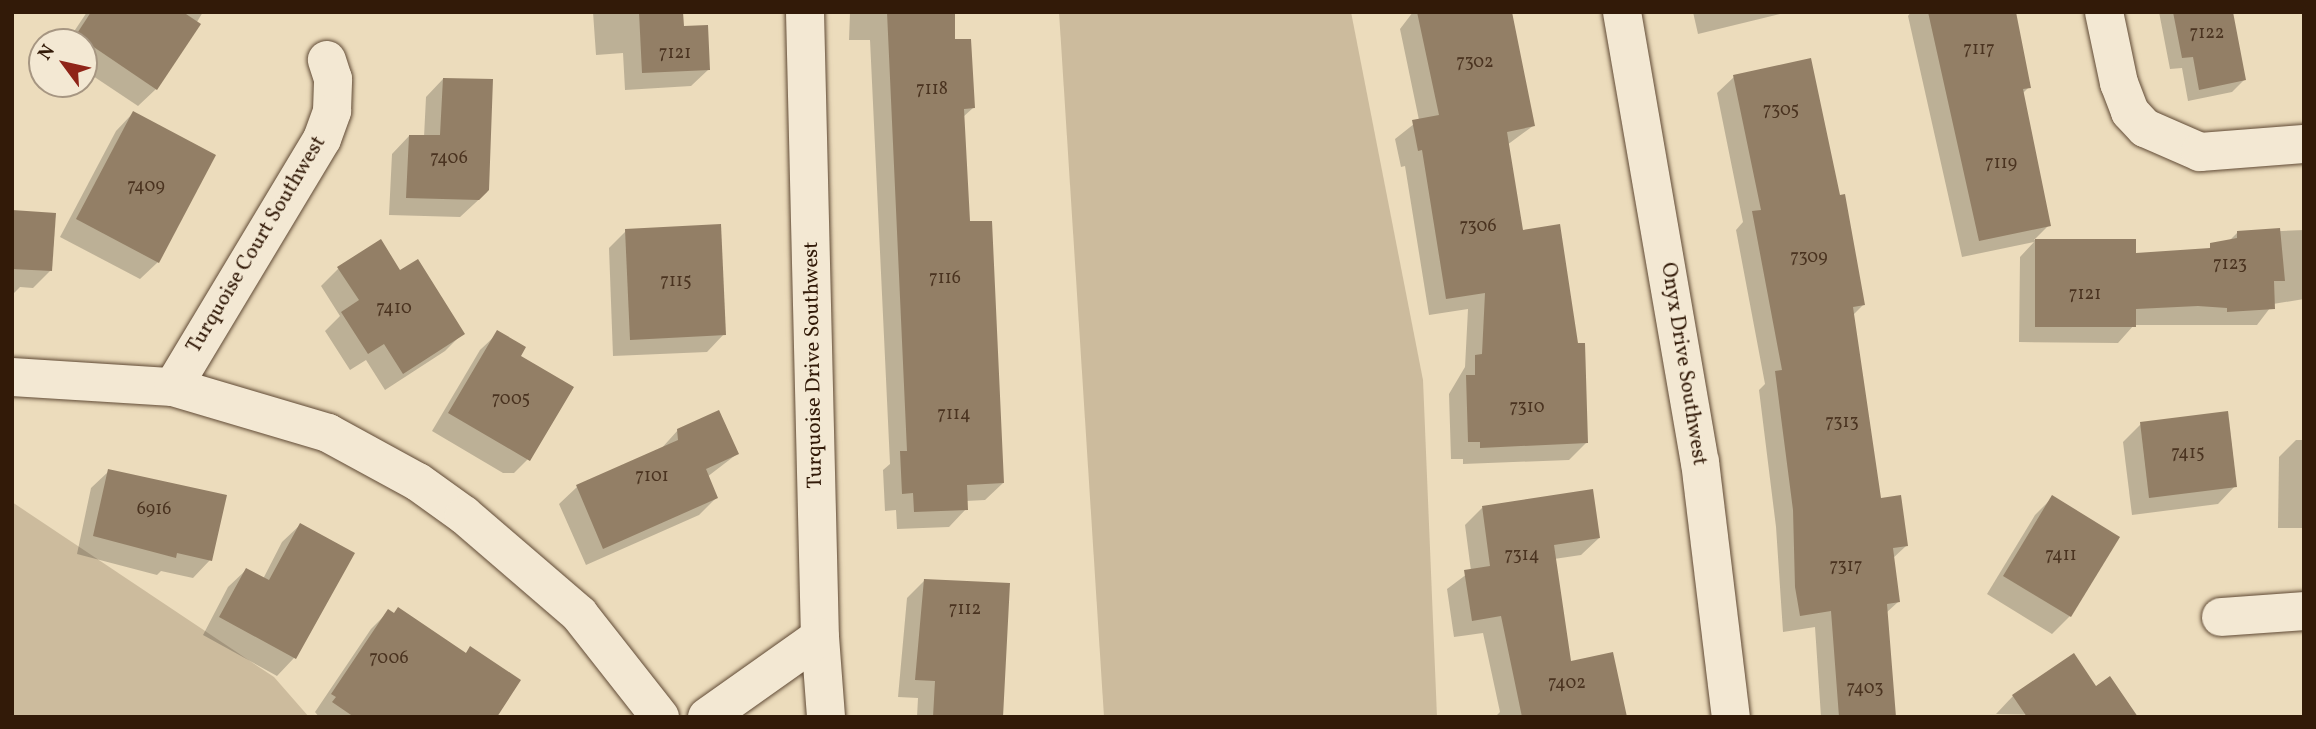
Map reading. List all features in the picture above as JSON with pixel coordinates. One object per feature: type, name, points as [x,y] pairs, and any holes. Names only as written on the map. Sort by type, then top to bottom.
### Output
[{"type":"street","name":"Turquoise Drive Southwest","points":[[805,12],[820,637],[826,717]]},
{"type":"street","name":"Onyx Drive Southwest","points":[[1622,12],[1700,462],[1731,717]]},
{"type":"street","points":[[2104,12],[2119,83],[2130,112],[2145,128],[2200,152],[2304,144]]},
{"type":"street","name":"Turquoise Court Southwest","points":[[173,387],[322,139],[332,111],[333,79],[327,60]]},
{"type":"street","points":[[12,377],[173,387],[328,433],[418,482],[464,514],[579,614],[660,717]]},
{"type":"street","points":[[2221,617],[2304,611]]},
{"type":"street","points":[[707,717],[820,637]]},
{"type":"shaded area","points":[[1059,12],[1351,12],[1423,380],[1437,717],[1104,717]]},
{"type":"shaded area","points":[[12,502],[274,677],[309,717],[12,717]]},
{"type":"building","points":[[91,12],[183,12],[201,24],[157,90],[98,50],[98,28],[81,28]]},
{"type":"building","points":[[639,12],[683,12],[684,26],[708,25],[710,70],[642,73]]},
{"type":"building","points":[[887,12],[955,12],[955,39],[971,39],[975,108],[964,109],[970,221],[992,221],[1004,483],[967,485],[968,510],[914,512],[913,493],[902,494],[900,451],[907,451]]},
{"type":"building","points":[[1417,12],[1512,12],[1535,126],[1507,132],[1523,230],[1560,224],[1578,343],[1585,343],[1588,443],[1480,448],[1480,442],[1468,442],[1466,375],[1475,375],[1475,355],[1482,354],[1485,293],[1446,299],[1422,150],[1418,151],[1412,120],[1439,115]]},
{"type":"building","points":[[1928,12],[2016,12],[2031,88],[2023,89],[2051,226],[1979,241]]},
{"type":"building","points":[[2173,12],[2233,12],[2246,80],[2199,90],[2193,57],[2182,58]]},
{"type":"building","points":[[1811,58],[1840,195],[1845,194],[1865,305],[1853,307],[1881,498],[1901,495],[1908,546],[1893,548],[1900,602],[1887,604],[1896,717],[1839,717],[1831,611],[1800,616],[1795,587],[1793,510],[1775,371],[1782,370],[1752,211],[1761,210],[1733,75]]},
{"type":"building","points":[[443,78],[493,79],[489,190],[479,200],[406,198],[409,135],[440,135]]},
{"type":"building","points":[[133,111],[216,155],[159,263],[76,219]]},
{"type":"building","points":[[12,210],[56,213],[52,271],[12,269]]},
{"type":"building","points":[[721,224],[726,335],[630,340],[625,229]]},
{"type":"building","points":[[2280,228],[2285,281],[2274,281],[2275,309],[2227,312],[2227,308],[2198,306],[2136,309],[2136,327],[2035,327],[2035,239],[2136,239],[2136,253],[2210,248],[2210,243],[2237,238],[2237,231]]},
{"type":"building","points":[[381,239],[400,270],[418,259],[465,334],[403,374],[384,344],[368,354],[341,312],[359,300],[337,267]]},
{"type":"building","points":[[497,330],[526,347],[521,356],[574,387],[530,461],[448,413]]},
{"type":"building","points":[[719,410],[739,454],[706,469],[718,498],[603,549],[576,485],[678,440],[677,429]]},
{"type":"building","points":[[2228,411],[2237,487],[2149,498],[2140,422]]},
{"type":"building","points":[[108,469],[227,495],[212,561],[177,553],[176,558],[93,536]]},
{"type":"building","points":[[1593,489],[1600,538],[1554,545],[1571,661],[1613,652],[1627,717],[1522,717],[1501,616],[1472,621],[1464,570],[1490,566],[1482,506]]},
{"type":"building","points":[[2052,495],[2120,537],[2071,617],[2003,576]]},
{"type":"building","points":[[300,523],[355,553],[296,659],[219,617],[246,568],[269,580]]},
{"type":"building","points":[[924,579],[1010,583],[1003,717],[933,717],[935,681],[915,680]]},
{"type":"building","points":[[398,607],[466,653],[470,646],[521,680],[497,717],[354,717],[332,702],[336,697],[331,694],[388,609],[394,613]]},
{"type":"building","points":[[2074,653],[2096,686],[2110,676],[2138,717],[2027,717],[2012,695]]}]
